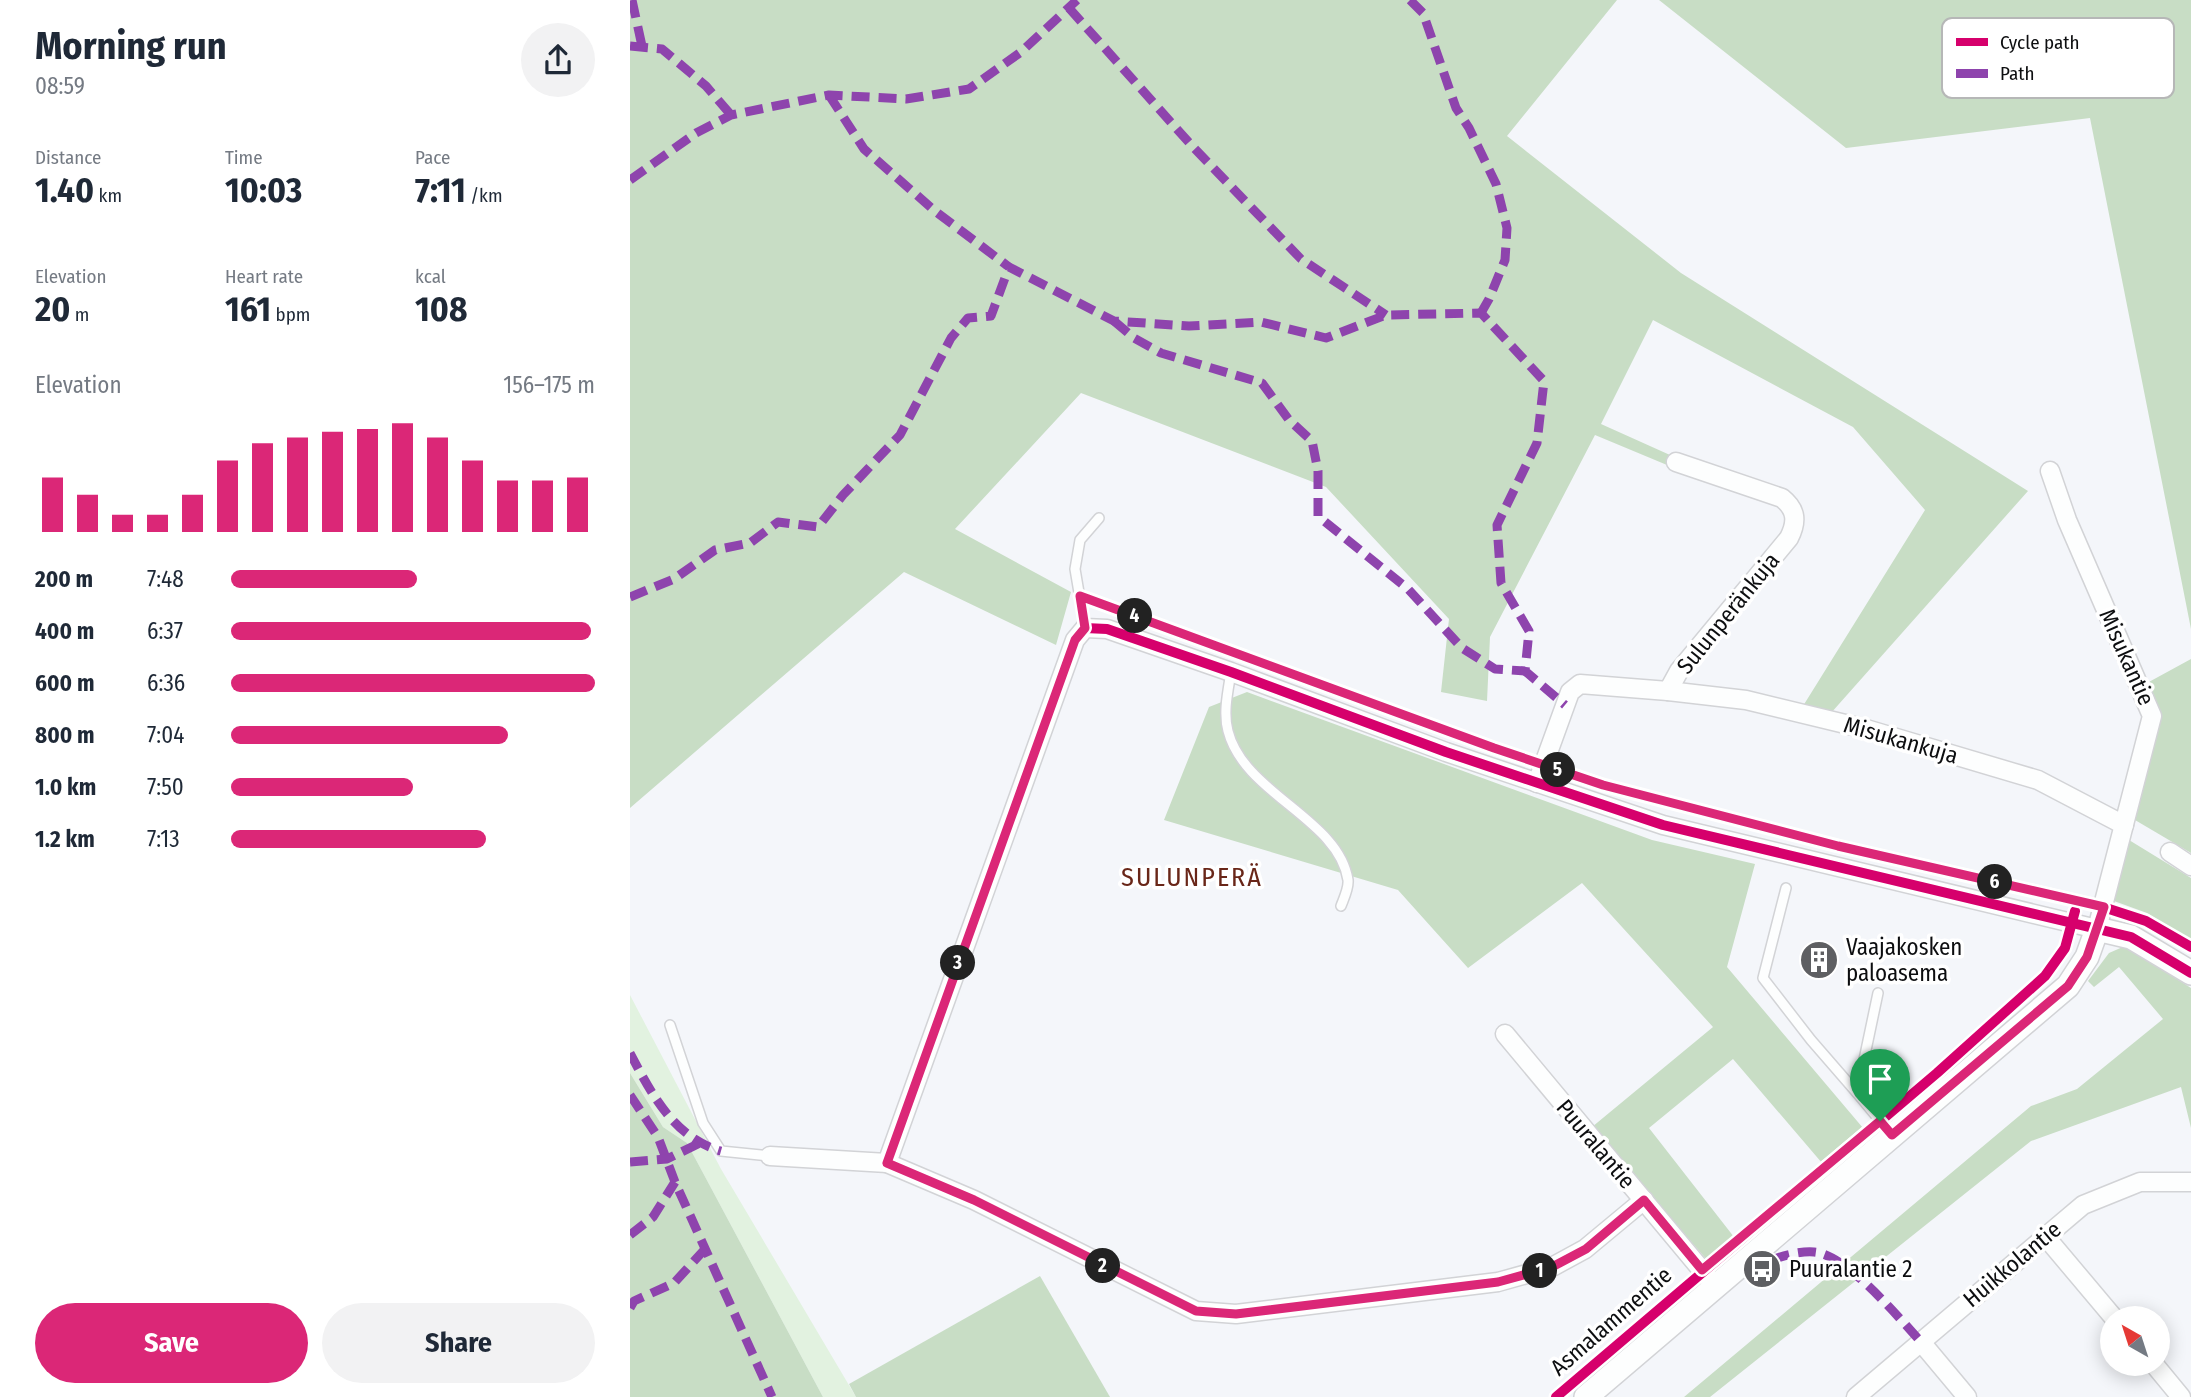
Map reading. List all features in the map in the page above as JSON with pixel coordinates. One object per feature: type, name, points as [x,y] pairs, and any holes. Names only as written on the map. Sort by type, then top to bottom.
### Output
[{"type":"street","name":"Sulunperänkuja","points":[[1537,783],[1570,692],[1580,684],[1668,691],[1679,671],[1796,526],[1790,504],[1782,498],[1676,462]]},
{"type":"street","name":"Misukantie","points":[[2050,471],[2067,520],[2152,716],[2097,929]]},
{"type":"street","points":[[887,1163],[1070,653],[1075,640],[1085,628],[1107,629],[1446,752],[1663,825],[2131,937],[2191,973]]},
{"type":"street","name":"Misukankuja","points":[[1668,691],[1746,700],[1866,729],[2038,780],[2124,825]]},
{"type":"street","points":[[2170,852],[2191,866]]},
{"type":"street","name":"Asmalammentie","points":[[1586,1397],[2068,986],[2087,957],[2097,929]]},
{"type":"street","name":"Puuralantie","points":[[1505,1034],[1715,1286]]},
{"type":"street","points":[[770,1156],[887,1163],[974,1200],[1196,1311],[1236,1314],[1498,1282],[1552,1267],[1586,1249],[1644,1200]]},
{"type":"street","name":"Huikkolantie","points":[[1856,1397],[2083,1205],[2140,1182],[2191,1182]]},
{"type":"street","points":[[2045,1236],[2104,1306]]},
{"type":"street","points":[[1921,1342],[1967,1397]]},
{"type":"street","points":[[2164,1376],[2181,1397]]},
{"type":"lane","points":[[1085,628],[1075,569],[1080,540],[1099,518]]},
{"type":"lane","points":[[1231,672],[1226,700],[1227,730],[1238,756],[1269,789],[1325,837],[1343,862],[1348,883],[1341,906]]},
{"type":"lane","points":[[1786,887],[1763,978],[1811,1040],[1892,1135]]},
{"type":"lane","points":[[1857,1093],[1878,993]]},
{"type":"lane","points":[[670,1024],[704,1123],[721,1151],[770,1156]]},
{"type":"green space","points":[[630,0],[1617,0],[1507,136],[1681,273],[2028,491],[1831,713],[1803,706],[1925,510],[1853,427],[1653,320],[1601,424],[1670,455],[1667,465],[1595,435],[1490,637],[1487,701],[1441,692],[1449,619],[1326,487],[1081,393],[955,529],[1071,592],[1056,645],[904,572],[630,808]]},
{"type":"green space","points":[[1659,0],[2191,0],[2191,629],[2090,118],[1846,148]]},
{"type":"green space","points":[[2191,659],[2191,853],[2135,820],[2159,711],[2147,683]]},
{"type":"green space","points":[[1247,692],[1652,840],[1755,864],[1727,967],[1863,1128],[1822,1163],[1733,1059],[1649,1128],[1734,1237],[1707,1260],[1592,1127],[1713,1027],[1582,883],[1468,968],[1398,890],[1164,820],[1209,707]]},
{"type":"green space","points":[[2129,840],[2191,878],[2191,941],[2147,913],[2114,901]]},
{"type":"green space","points":[[2125,946],[2191,988],[2191,1128],[2181,1087],[2031,1141],[1710,1397],[1684,1397],[2031,1106],[2077,1089],[2163,1019],[2119,967],[2094,987],[2088,981],[2109,953]]},
{"type":"green space","points":[[630,995],[721,1169],[856,1397],[823,1397],[687,1143],[663,1127],[630,1073]]},
{"type":"green space","points":[[630,1073],[663,1127],[687,1143],[823,1397],[630,1397]]},
{"type":"green space","points":[[1040,1276],[1110,1397],[856,1397],[849,1384]]},
{"type":"marked path","points":[[632,0],[642,46]]},
{"type":"marked path","points":[[630,180],[696,133],[731,115],[829,95],[906,99],[969,89],[1021,52],[1077,0]]},
{"type":"marked path","points":[[1410,0],[1423,13],[1456,108],[1469,128],[1496,184],[1507,228],[1505,260],[1481,313]]},
{"type":"marked path","points":[[1069,8],[1193,147],[1301,259],[1386,315]]},
{"type":"marked path","points":[[630,46],[662,49],[706,86],[731,115]]},
{"type":"marked path","points":[[829,95],[864,149],[935,211],[1009,267]]},
{"type":"marked path","points":[[630,597],[674,579],[715,550],[750,543],[778,522],[818,527],[843,495],[900,435],[951,338],[968,318],[991,316],[1009,267],[1114,321],[1189,326],[1261,322],[1326,338],[1386,315],[1481,313],[1544,381],[1537,443],[1497,525],[1501,583],[1529,631],[1525,671],[1565,705]]},
{"type":"marked path","points":[[1114,321],[1134,338],[1161,353],[1262,383],[1289,420],[1312,441],[1318,471],[1318,516],[1408,589],[1462,648],[1495,669],[1525,671]]},
{"type":"marked path","points":[[630,1053],[646,1083],[677,1125],[704,1145],[721,1151]]},
{"type":"marked path","points":[[630,1095],[658,1137],[675,1182],[772,1397]]},
{"type":"marked path","points":[[630,1162],[667,1159],[702,1142]]},
{"type":"marked path","points":[[630,1235],[653,1217],[675,1182]]},
{"type":"marked path","points":[[630,1308],[634,1301],[674,1283],[706,1248]]},
{"type":"marked path","points":[[1772,1260],[1804,1252],[1827,1255],[1872,1289],[1921,1342]]},
{"type":"cycle path","points":[[1080,596],[1494,748],[1603,785],[1838,846],[2103,907],[2146,921],[2191,947]]},
{"type":"cycle path","points":[[887,1163],[1075,640],[1085,628],[1107,629],[1446,752],[1663,825],[2131,937],[2191,973]]},
{"type":"cycle path","points":[[1556,1397],[1937,1073],[2045,976],[2065,948],[2075,911]]},
{"type":"place","name":"Vaajakosken paloasema","points":[[1819,960]]},
{"type":"place","name":"Puuralantie 2","points":[[1762,1269]]},
{"type":"district","name":"SULUNPERÄ","points":[[1192,877]]},
{"type":"route","points":[[1080,596],[1494,748],[1603,785],[1838,846],[2104,907],[2087,957],[2068,986],[1892,1135],[1880,1121],[1702,1270],[1644,1200],[1586,1249],[1552,1267],[1498,1282],[1236,1314],[1196,1311],[974,1200],[887,1163],[1075,640],[1085,628],[1080,596]]}]
